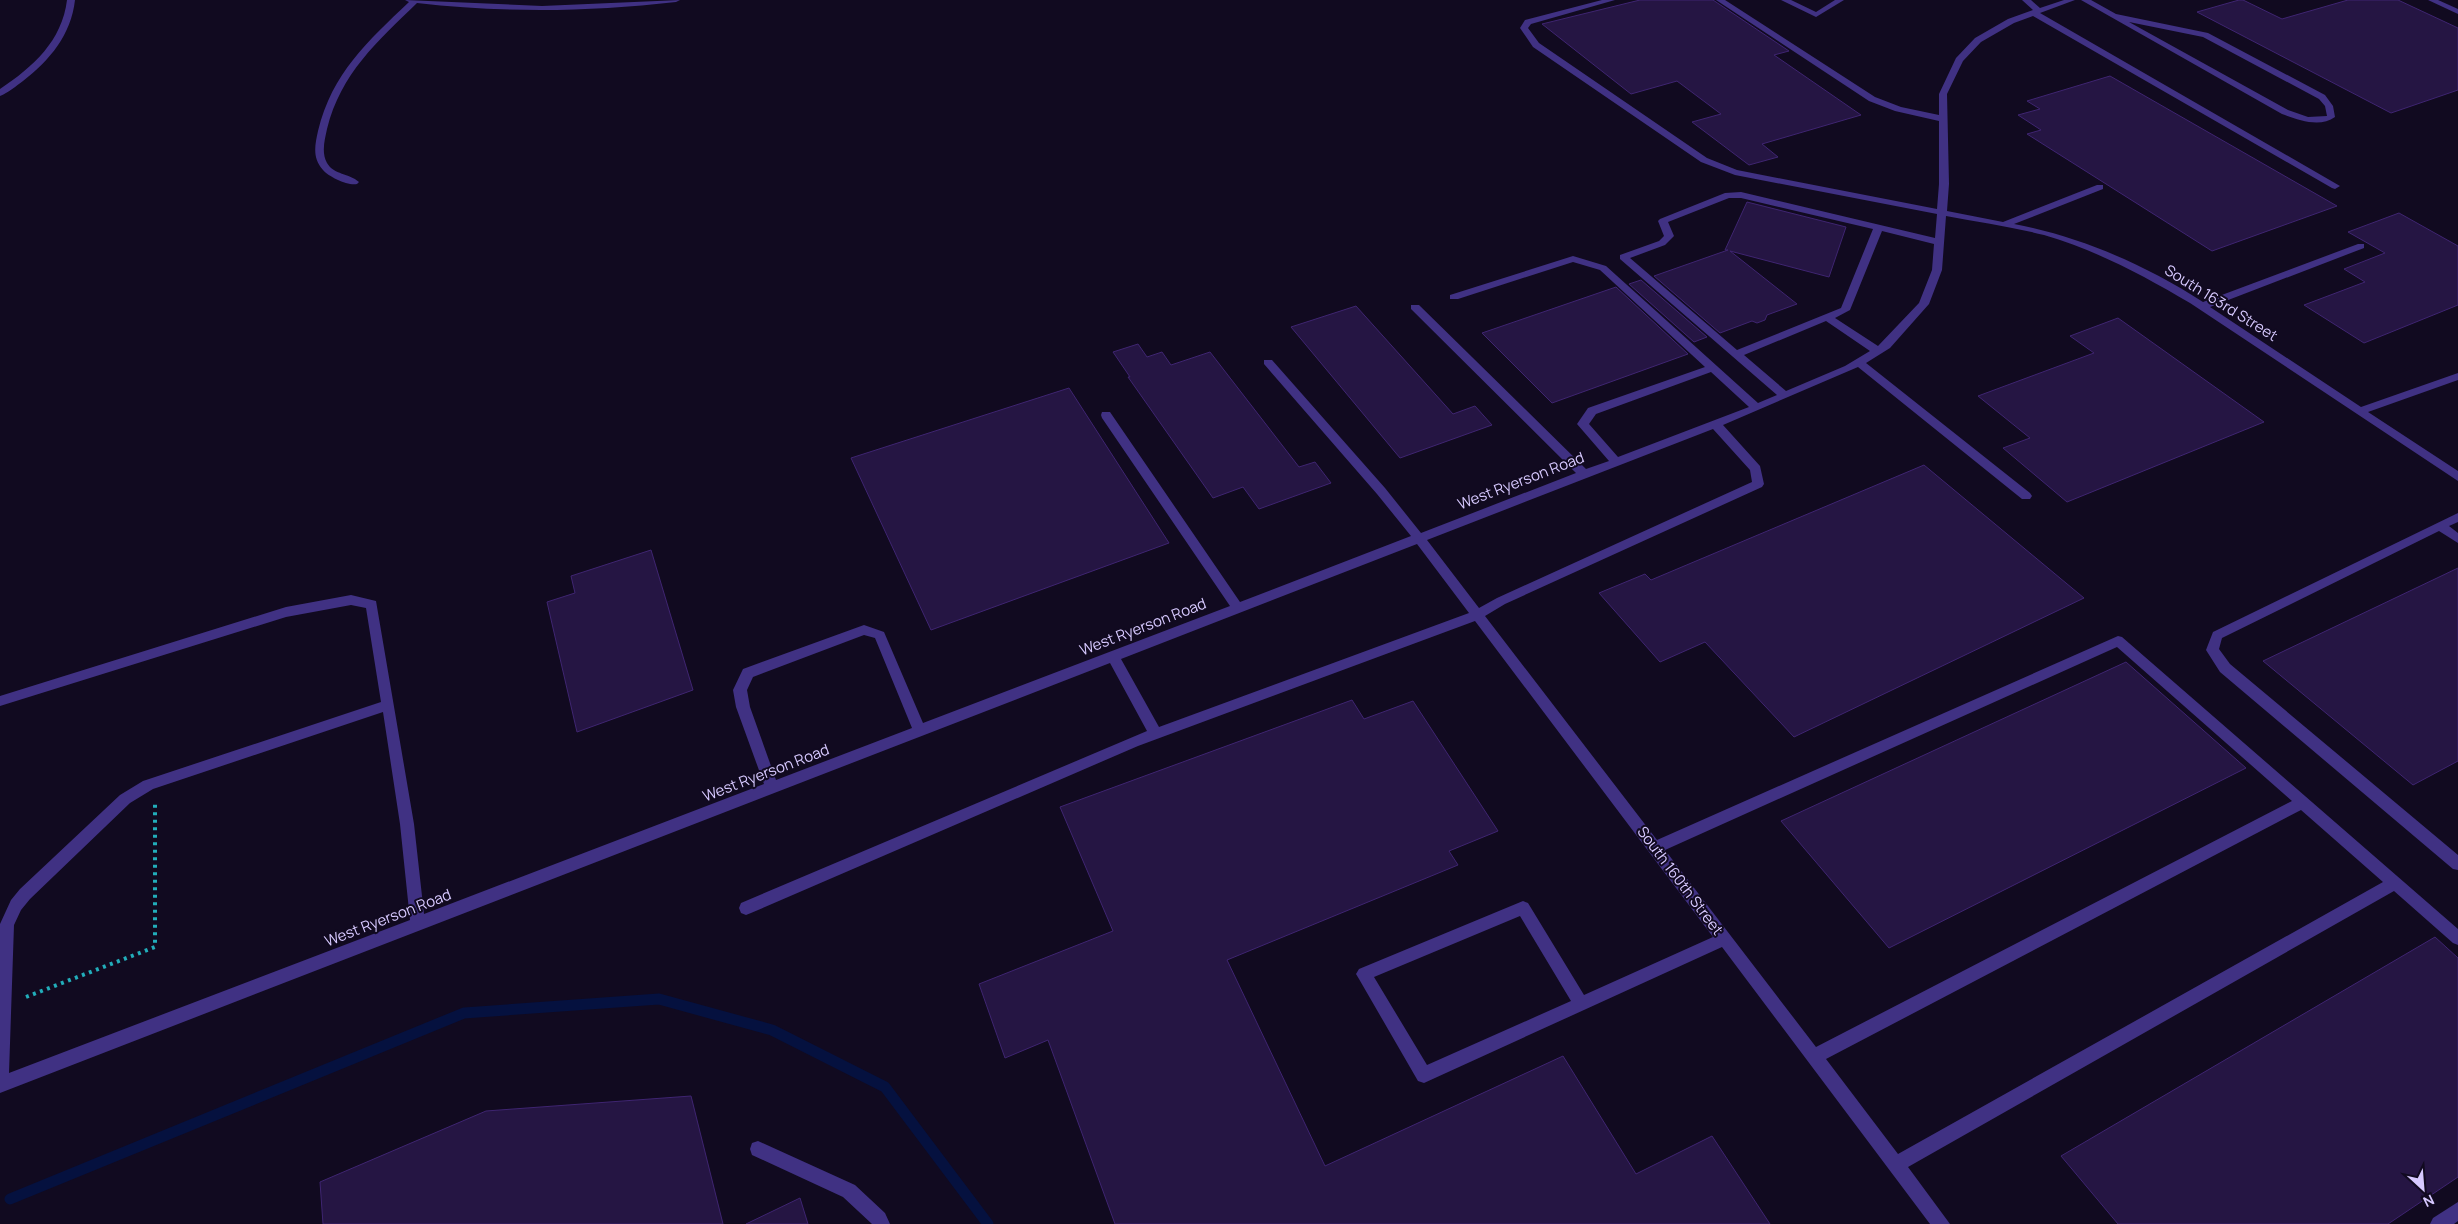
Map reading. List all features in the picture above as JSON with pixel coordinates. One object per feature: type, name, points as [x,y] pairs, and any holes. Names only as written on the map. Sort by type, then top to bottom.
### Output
[{"type":"street","points":[[0,93],[45,57],[66,22],[71,0]]},
{"type":"street","points":[[354,182],[334,174],[327,169],[320,158],[318,152],[325,112],[334,89],[349,68],[412,0],[527,9],[591,8],[676,0]]},
{"type":"street","name":"South 163rd Street","points":[[1611,0],[1528,22],[1524,28],[1536,46],[1704,160],[1735,172],[2047,233],[2096,251],[2149,275],[2202,306],[2458,477]]},
{"type":"street","points":[[1720,0],[1872,99],[1898,109],[1943,120]]},
{"type":"street","points":[[1784,0],[1816,15],[1840,0]]},
{"type":"street","points":[[2026,0],[2035,11],[2335,186]]},
{"type":"street","name":"West Ryerson Road","points":[[0,1085],[1757,408],[1858,362],[1877,351],[1901,332],[1924,304],[1937,270],[1944,184],[1943,94],[1962,56],[1978,40],[2011,21],[2035,11],[2071,0]]},
{"type":"street","points":[[2085,0],[2285,112],[2304,119],[2317,121],[2331,117],[2332,111],[2329,103],[2322,97],[2204,36],[2114,16]]},
{"type":"street","points":[[2432,0],[2458,12]]},
{"type":"street","points":[[2005,224],[2100,187]]},
{"type":"street","points":[[1785,396],[1623,257],[1662,243],[1669,236],[1663,221],[1728,195],[1741,195],[1939,242]]},
{"type":"street","points":[[1736,354],[1845,310],[1879,227]]},
{"type":"street","points":[[2202,306],[2361,246]]},
{"type":"street","points":[[1454,297],[1573,259],[1603,268],[1757,408]]},
{"type":"street","points":[[1415,307],[1584,474]]},
{"type":"street","points":[[1827,317],[1877,351]]},
{"type":"street","name":"South 160th Street","points":[[1268,362],[1381,491],[1419,538],[1941,1224]]},
{"type":"street","points":[[1858,362],[2026,496]]},
{"type":"street","points":[[1616,462],[1583,424],[1592,411],[1713,368]]},
{"type":"street","points":[[2360,411],[2458,376]]},
{"type":"street","points":[[1106,415],[1238,608]]},
{"type":"street","points":[[746,908],[1156,734],[1477,615],[1501,601],[1758,484],[1756,469],[1715,424]]},
{"type":"street","points":[[2458,518],[2216,635],[2212,650],[2225,668],[2458,864]]},
{"type":"street","points":[[2440,526],[2458,539]]},
{"type":"street","points":[[0,701],[286,612],[351,600],[372,604],[407,824],[418,924]]},
{"type":"street","points":[[772,788],[742,707],[740,690],[748,673],[864,630],[880,635],[920,731]]},
{"type":"street","points":[[1655,848],[2118,641],[2458,938]]},
{"type":"street","points":[[1113,657],[1156,734]]},
{"type":"street","points":[[0,1085],[7,925],[16,905],[125,799],[154,783],[388,705]]},
{"type":"street","points":[[1814,1057],[2303,802]]},
{"type":"street","points":[[1896,1164],[2395,883]]},
{"type":"street","points":[[1581,1004],[1523,908],[1364,974],[1424,1075],[1581,1004],[1724,938]]},
{"type":"street","points":[[758,1149],[849,1191],[879,1219],[881,1224]]},
{"type":"street","points":[[2439,1224],[2458,1211]]},
{"type":"path","points":[[4,1005],[155,947],[154,783]]},
{"type":"building","points":[[1640,0],[1713,0],[1789,51],[1774,55],[1861,115],[1762,144],[1778,157],[1749,165],[1692,122],[1721,114],[1677,81],[1631,94],[1542,24]]},
{"type":"building","points":[[2243,0],[2282,19],[2348,0],[2398,0],[2458,28],[2458,90],[2391,113],[2197,12]]},
{"type":"building","points":[[2110,76],[2337,206],[2212,251],[2027,134],[2041,130],[2018,115],[2040,109],[2027,101]]},
{"type":"building","points":[[1747,202],[1846,227],[1829,277],[1730,251],[1797,304],[1767,315],[1765,320],[1757,323],[1752,321],[1720,333],[1654,276],[1728,250],[1725,250]]},
{"type":"building","points":[[2399,213],[2458,246],[2458,305],[2364,343],[2304,305],[2365,282],[2344,269],[2385,253],[2348,232]]},
{"type":"building","points":[[1641,280],[1707,337],[1694,342],[1629,284]]},
{"type":"building","points":[[1616,287],[1688,354],[1552,403],[1482,333]]},
{"type":"building","points":[[1356,306],[1453,414],[1475,406],[1492,425],[1400,458],[1291,327]]},
{"type":"building","points":[[2118,318],[2264,422],[2067,502],[2003,448],[2030,438],[1978,396],[2094,353],[2070,336]]},
{"type":"building","points":[[1138,344],[1147,357],[1162,352],[1171,365],[1210,352],[1299,467],[1315,462],[1331,483],[1259,509],[1243,487],[1213,498],[1128,377],[1130,377],[1113,352]]},
{"type":"building","points":[[1069,388],[1169,543],[931,630],[851,458]]},
{"type":"building","points":[[1924,465],[2084,598],[1794,737],[1705,642],[1660,662],[1599,593],[1645,574],[1651,580]]},
{"type":"building","points":[[651,550],[693,690],[577,732],[547,602],[575,593],[571,576]]},
{"type":"building","points":[[2458,568],[2458,761],[2413,785],[2263,661]]},
{"type":"building","points":[[2126,662],[2246,768],[1889,948],[1781,821]]},
{"type":"building","points":[[1352,700],[1364,719],[1413,701],[1498,831],[1449,851],[1458,865],[1227,960],[1325,1166],[1563,1056],[1636,1174],[1712,1136],[1770,1224],[1115,1224],[1048,1040],[1005,1058],[979,984],[1113,931],[1060,807]]},
{"type":"building","points":[[2435,937],[2458,958],[2458,1177],[2388,1224],[2118,1224],[2061,1156]]},
{"type":"building","points":[[691,1096],[723,1224],[323,1224],[320,1182],[486,1111]]},
{"type":"building","points":[[800,1198],[808,1224],[746,1224]]},
{"type":"waterway","points":[[10,1199],[464,1013],[659,999],[772,1030],[885,1087],[988,1224]]}]
